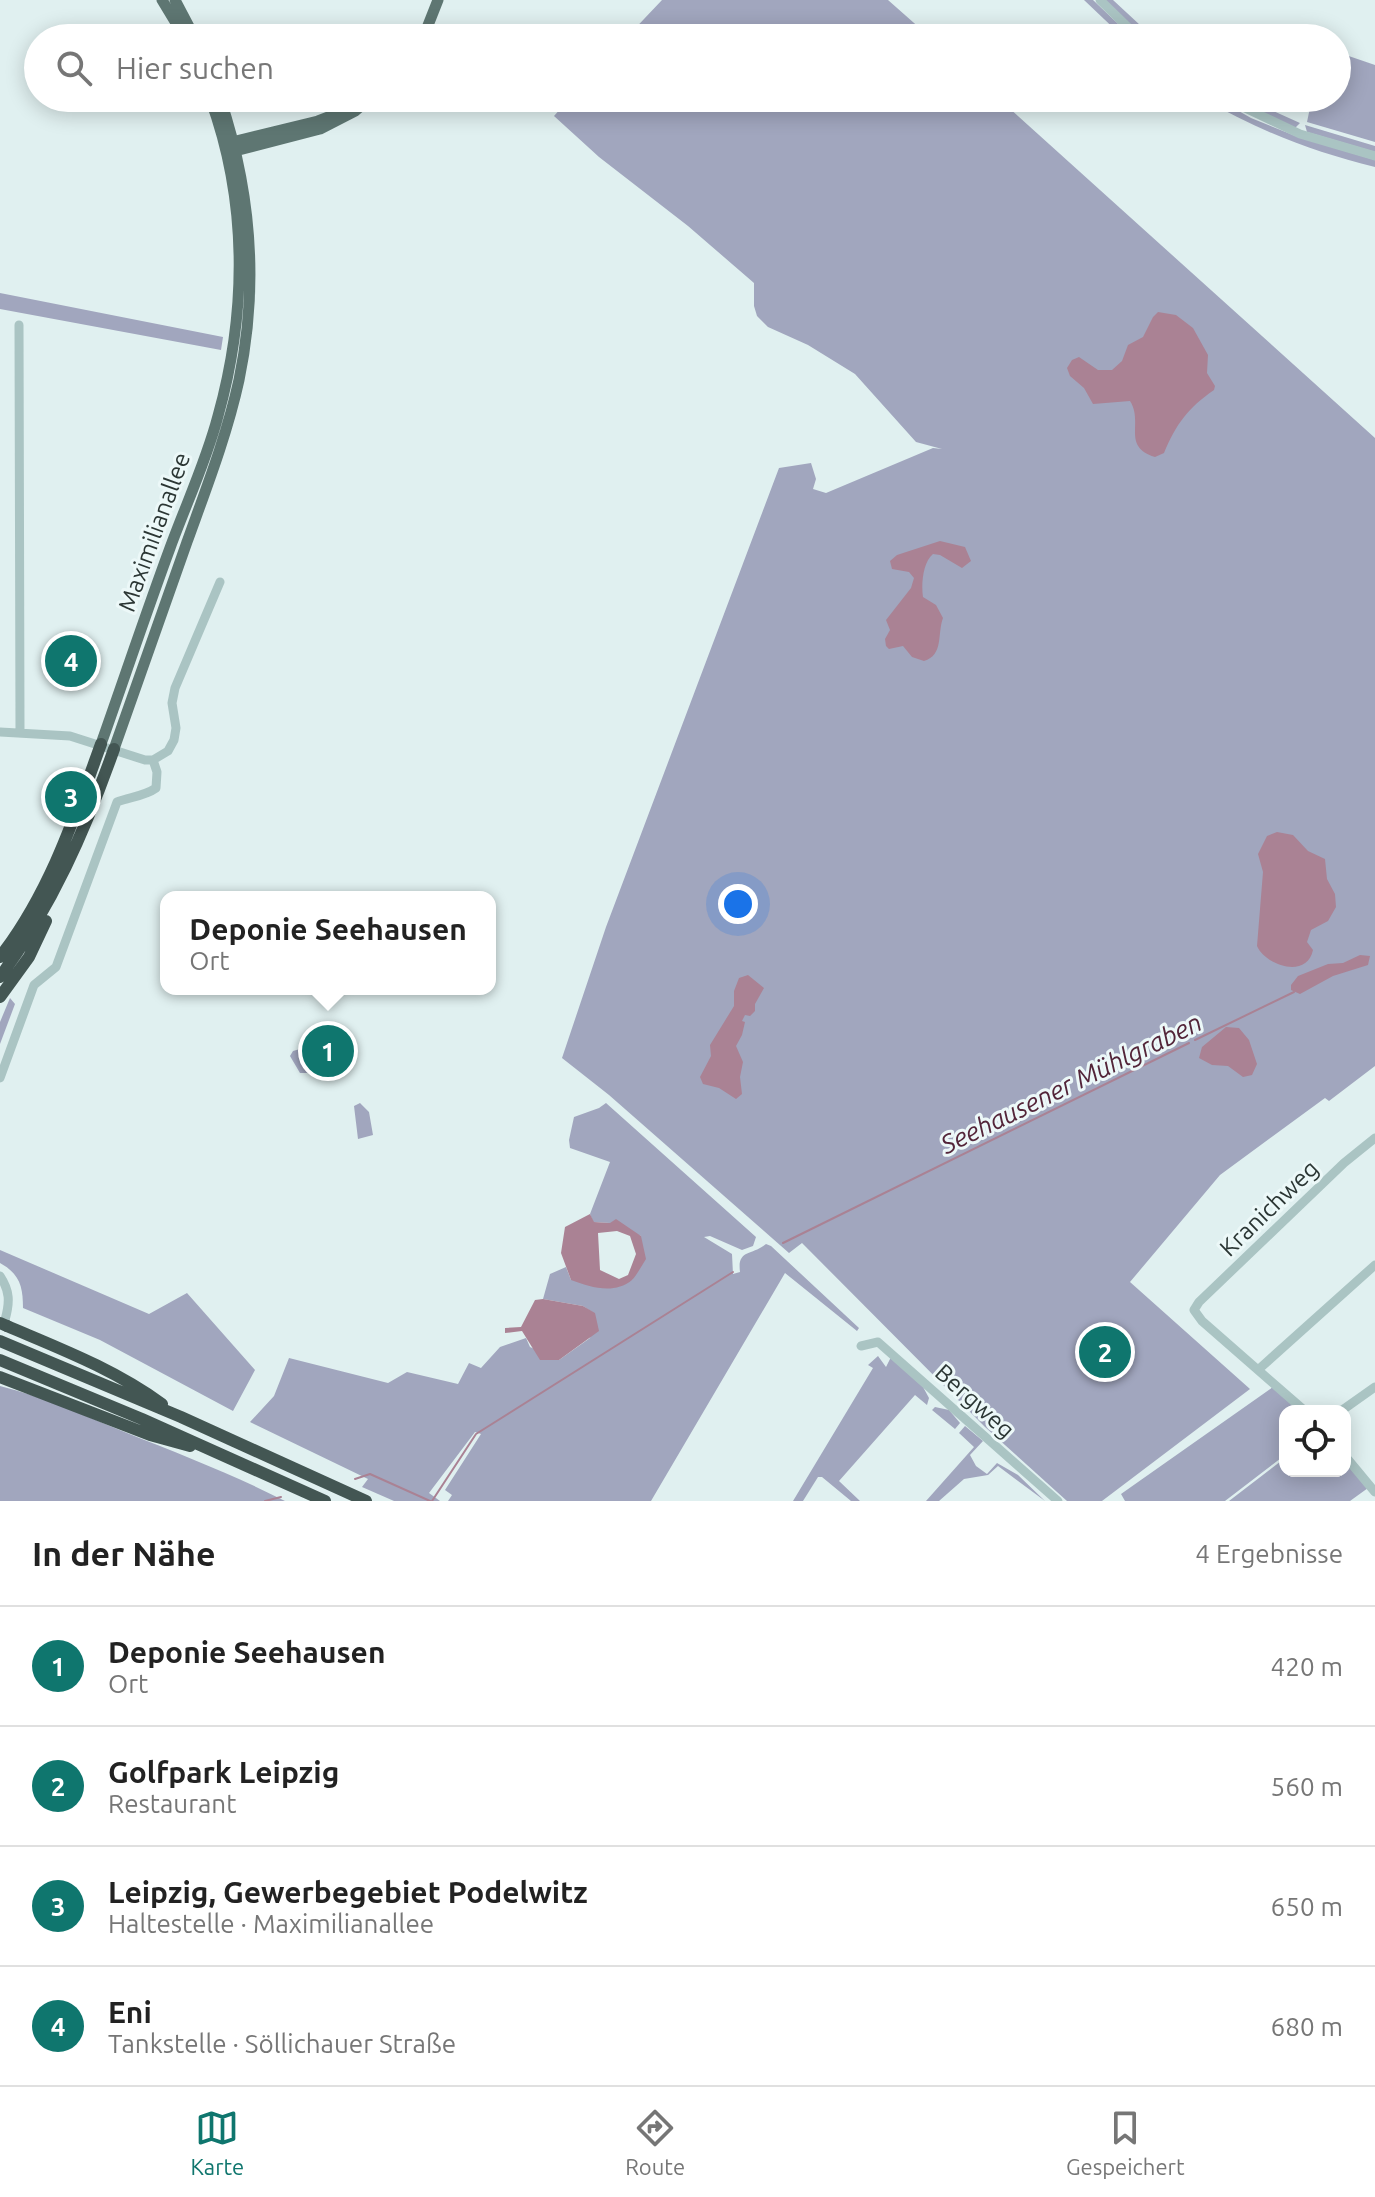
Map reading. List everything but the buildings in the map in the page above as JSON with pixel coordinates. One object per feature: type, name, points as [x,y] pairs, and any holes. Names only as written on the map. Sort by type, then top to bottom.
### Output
[{"type":"highway","name":"Maximilianallee","points":[[0,957],[25,922],[53,870],[101,744]]},
{"type":"highway","name":"Maximilianallee","points":[[0,977],[49,904],[82,836],[114,749]]},
{"type":"highway","points":[[0,997],[29,957],[48,916],[49,904]]},
{"type":"highway","points":[[4,1323],[132,1382],[181,1417]]},
{"type":"highway","points":[[1,1341],[181,1417],[366,1501]]},
{"type":"highway","points":[[0,1360],[325,1501]]},
{"type":"highway","points":[[0,1377],[150,1435],[224,1455]]},
{"type":"main road","points":[[162,0],[177,24]]},
{"type":"main road","points":[[175,0],[188,24]]},
{"type":"main road","points":[[429,24],[438,0]]},
{"type":"main road","points":[[216,112],[231,147],[339,112]]},
{"type":"main road","name":"Maximilianallee","points":[[114,749],[243,381],[251,258],[247,209],[223,112]]},
{"type":"main road","name":"Maximilianallee","points":[[101,744],[211,441],[228,377],[237,323],[240,260],[231,147]]},
{"type":"street","points":[[1100,0],[1125,24]]},
{"type":"street","points":[[1254,112],[1300,134],[1375,156]]},
{"type":"street","points":[[19,325],[20,732]]},
{"type":"street","points":[[0,732],[70,736],[145,760],[153,760],[168,751],[176,728],[173,695],[220,582]]},
{"type":"street","points":[[0,1078],[34,985],[56,967],[117,802],[156,788],[157,772],[153,760]]},
{"type":"street","name":"Kranichweg","points":[[1259,1369],[1202,1321],[1194,1310],[1344,1163],[1375,1138]]},
{"type":"street","points":[[1298,1405],[1259,1369],[1375,1265]]},
{"type":"street","points":[[0,1276],[8,1289],[10,1302],[4,1323]]},
{"type":"street","name":"Bergweg","points":[[861,1346],[878,1342],[1058,1501]]},
{"type":"street","points":[[1350,1405],[1375,1387]]},
{"type":"street","points":[[1351,1463],[1375,1492]]},
{"type":"shaded area","points":[[662,0],[888,0],[915,24],[639,24]]},
{"type":"shaded area","points":[[1084,0],[1093,0],[1118,24],[1109,24]]},
{"type":"shaded area","points":[[1105,0],[1113,0],[1139,24],[1130,24]]},
{"type":"shaded area","points":[[1351,57],[1375,65],[1375,142],[1307,122],[1309,112],[1351,112]]},
{"type":"shaded area","points":[[558,112],[1014,112],[1375,438],[1375,1066],[1329,1101],[1325,1098],[1220,1175],[1130,1282],[1250,1389],[1102,1501],[1067,1501],[985,1427],[802,1243],[789,1253],[609,1095],[562,1058],[606,927],[779,468],[811,463],[816,479],[813,489],[826,493],[933,448],[942,449],[916,442],[855,374],[808,345],[768,327],[757,316],[754,283],[688,226],[599,157],[554,116]]},
{"type":"shaded area","points":[[1229,112],[1240,112],[1298,137],[1375,160],[1375,167],[1286,139]]},
{"type":"shaded area","points":[[1261,112],[1275,112],[1300,123],[1295,128]]},
{"type":"shaded area","points":[[1305,125],[1375,146],[1375,152],[1307,132]]},
{"type":"shaded area","points":[[0,293],[223,337],[221,350],[0,309]]},
{"type":"shaded area","points":[[1158,312],[1176,315],[1193,328],[1208,355],[1207,373],[1215,386],[1184,417],[1164,453],[1155,457],[1139,447],[1130,401],[1093,404],[1067,368],[1072,360],[1079,357],[1098,370],[1112,370],[1122,361],[1128,345],[1143,337]]},
{"type":"shaded area","points":[[940,541],[965,547],[971,561],[962,568],[933,554],[927,562],[923,597],[936,605],[943,618],[935,654],[924,661],[912,657],[903,646],[889,649],[886,646],[885,639],[890,630],[886,620],[911,588],[914,578],[909,572],[892,569],[890,561],[897,555]]},
{"type":"shaded area","points":[[1277,832],[1293,835],[1308,851],[1325,859],[1327,879],[1335,894],[1336,907],[1328,921],[1311,930],[1307,942],[1313,950],[1309,959],[1295,967],[1277,964],[1257,946],[1263,872],[1258,854],[1267,836]]},
{"type":"shaded area","points":[[1360,955],[1370,956],[1368,965],[1333,976],[1300,994],[1291,990],[1298,976]]},
{"type":"shaded area","points":[[748,975],[764,988],[755,1004],[755,1011],[750,1016],[745,1015],[742,1021],[745,1022],[742,1035],[736,1046],[743,1062],[740,1077],[742,1094],[736,1099],[719,1088],[703,1084],[700,1077],[711,1056],[710,1045],[734,1006],[734,991],[739,978]]},
{"type":"shaded area","points":[[10,998],[15,1004],[0,1044],[0,1022]]},
{"type":"shaded area","points":[[1226,1027],[1239,1028],[1249,1040],[1257,1064],[1252,1075],[1243,1077],[1228,1066],[1212,1065],[1199,1058],[1202,1047]]},
{"type":"shaded area","points":[[300,1049],[307,1053],[315,1066],[313,1073],[300,1073],[290,1056]]},
{"type":"shaded area","points":[[360,1103],[369,1112],[373,1135],[358,1139],[354,1106]]},
{"type":"shaded area","points":[[606,1103],[756,1237],[753,1246],[742,1250],[710,1236],[704,1237],[732,1254],[733,1274],[740,1272],[743,1256],[766,1244],[771,1246],[859,1328],[857,1331],[785,1273],[651,1501],[448,1501],[452,1495],[445,1490],[481,1434],[475,1432],[429,1493],[440,1501],[394,1501],[362,1487],[368,1479],[250,1422],[274,1396],[289,1358],[388,1383],[407,1372],[458,1384],[469,1363],[481,1368],[500,1347],[526,1338],[530,1347],[559,1360],[590,1338],[595,1314],[583,1306],[543,1299],[550,1274],[566,1267],[571,1280],[632,1280],[641,1236],[610,1223],[593,1222],[590,1214],[610,1162],[570,1148],[574,1117]]},
{"type":"shaded area","points":[[590,1214],[594,1222],[610,1223],[616,1219],[641,1236],[646,1259],[632,1280],[618,1287],[594,1287],[571,1280],[561,1253],[565,1227]],"holes":[[[617,1231],[630,1236],[636,1254],[628,1275],[619,1279],[600,1270],[598,1233]]]},
{"type":"shaded area","points":[[0,1250],[149,1314],[187,1293],[255,1370],[233,1411],[100,1340],[23,1308],[19,1282],[0,1263]]},
{"type":"shaded area","points":[[535,1300],[583,1306],[595,1313],[599,1331],[559,1360],[540,1360],[522,1331],[505,1333],[505,1328],[521,1327]]},
{"type":"shaded area","points":[[878,1356],[886,1367],[891,1357],[923,1387],[929,1398],[927,1405],[915,1395],[839,1481],[860,1501],[851,1501],[818,1477],[803,1501],[793,1501],[873,1368],[868,1365]]},
{"type":"shaded area","points":[[0,1386],[207,1465],[285,1501],[0,1501]]},
{"type":"shaded area","points":[[1273,1387],[1293,1405],[1279,1405],[1279,1460],[1225,1501],[1125,1501],[1121,1494]]},
{"type":"shaded area","points":[[935,1407],[949,1410],[960,1423],[955,1429],[932,1410]]},
{"type":"shaded area","points":[[965,1426],[983,1441],[970,1455],[976,1466],[987,1474],[997,1463],[1018,1475],[1045,1501],[998,1466],[988,1475],[964,1479],[939,1501],[926,1501],[974,1447],[959,1433]]},
{"type":"shaded area","points":[[1279,1463],[1279,1477],[1351,1477],[1351,1468],[1368,1488],[1350,1501],[1229,1501]]},
{"type":"waterway","name":"Seehausener Mühlgraben","points":[[1195,1040],[1294,992]]},
{"type":"waterway","name":"Seehausener Mühlgraben","points":[[783,1243],[1189,1043]]},
{"type":"waterway","name":"Seehausener Mühlgraben","points":[[432,1501],[476,1434],[733,1272]]},
{"type":"waterway","points":[[355,1479],[370,1474],[430,1501]]},
{"type":"waterway","points":[[265,1501],[281,1497]]},
{"type":"place","name":"Eni","points":[[71,661]]},
{"type":"place","name":"Leipzig, Gewerbegebiet Podelwitz","points":[[71,797]]},
{"type":"place","name":"Deponie Seehausen","points":[[328,1051]]},
{"type":"place","name":"Golfpark Leipzig","points":[[1105,1352]]}]
